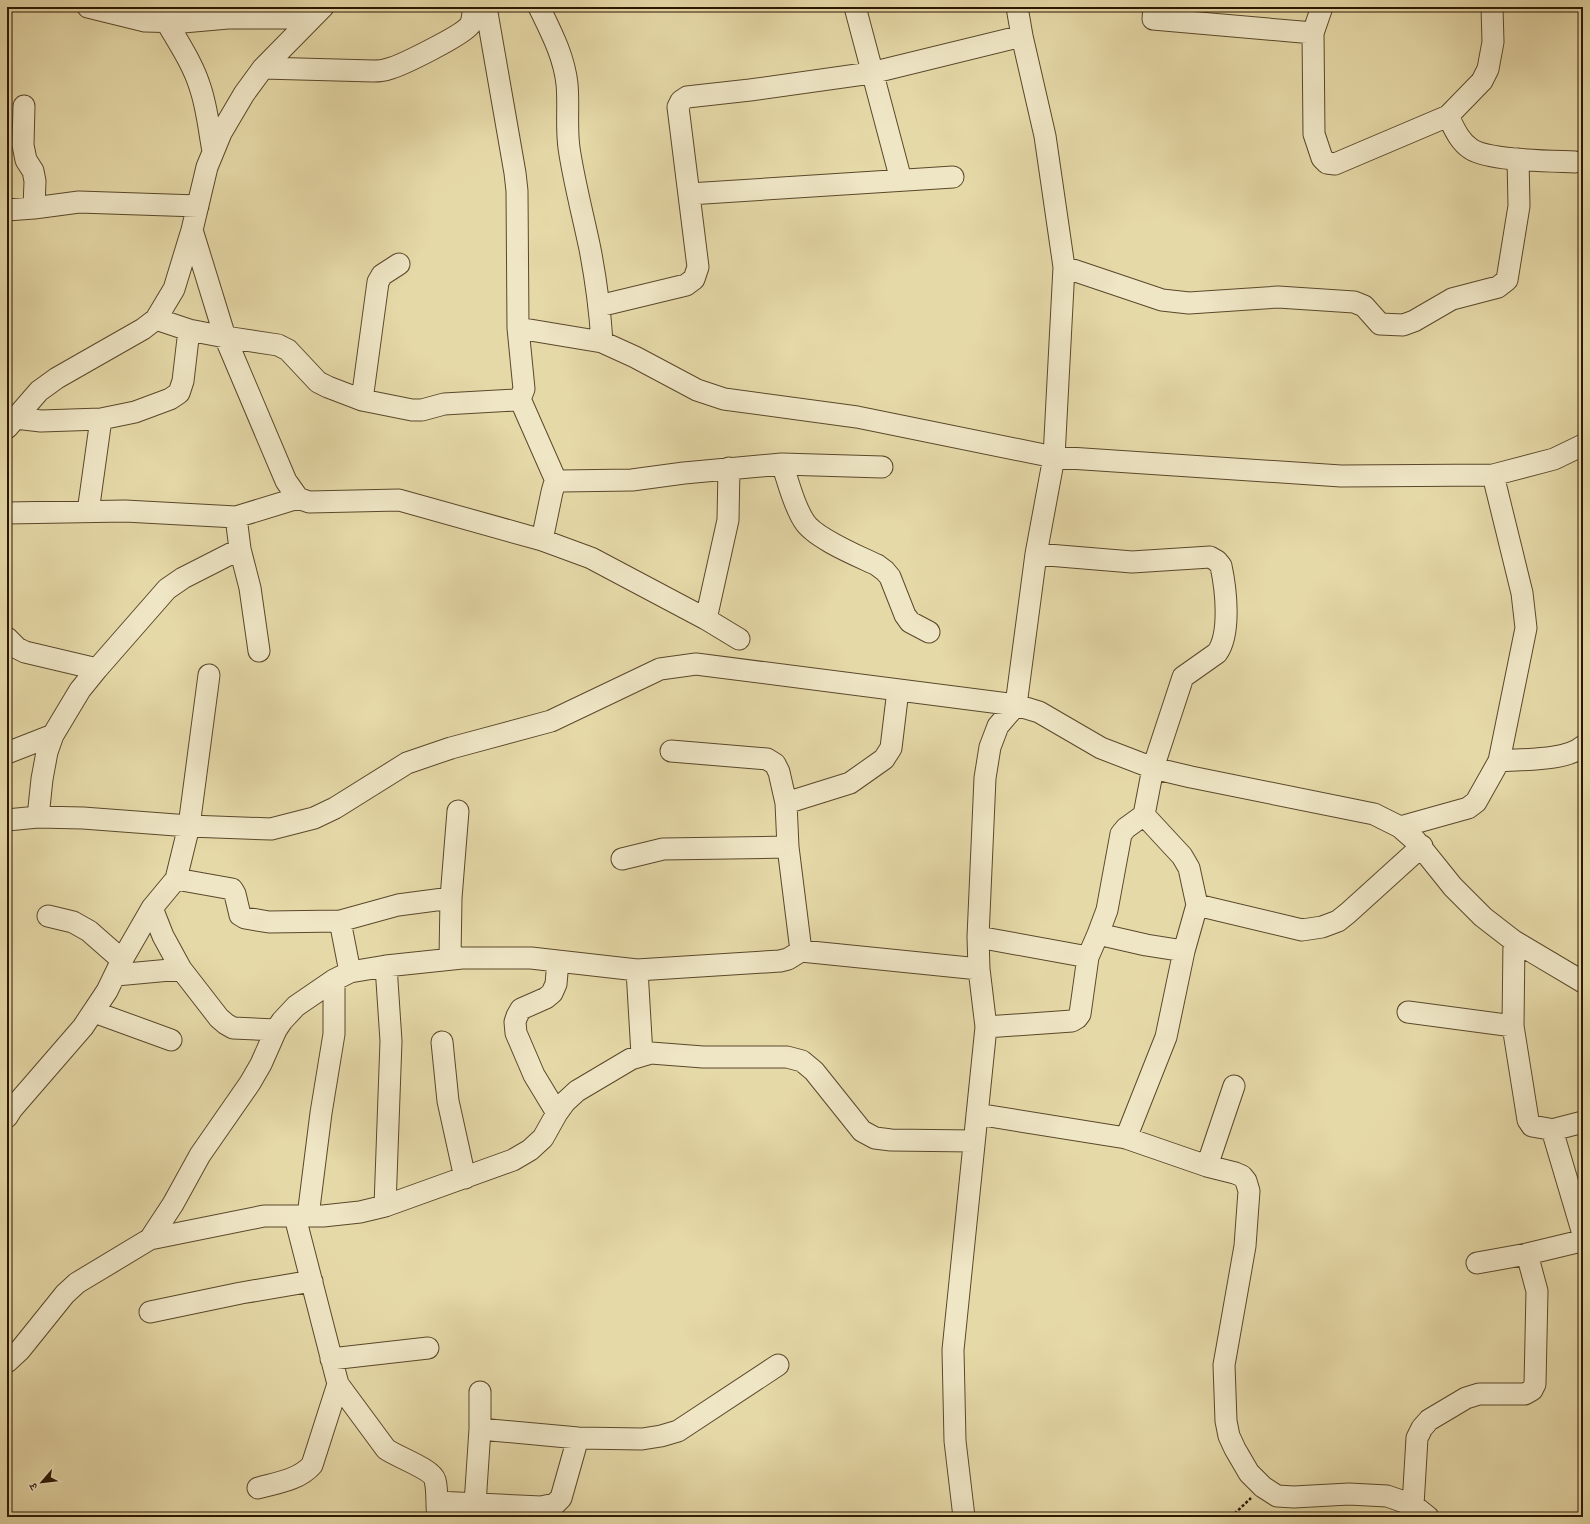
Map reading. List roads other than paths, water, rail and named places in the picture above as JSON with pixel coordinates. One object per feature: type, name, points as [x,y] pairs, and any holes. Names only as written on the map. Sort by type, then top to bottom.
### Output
[{"type":"street","points":[[88,7],[145,21],[178,17],[228,18],[317,13]]},
{"type":"street","points":[[263,68],[373,71],[389,69],[435,48],[465,30],[473,18],[473,7]]},
{"type":"street","points":[[486,7],[515,173],[518,328],[524,389],[520,399],[557,483]]},
{"type":"street","points":[[539,7],[559,50],[564,65],[567,84],[567,128],[569,148],[590,249],[599,306],[602,342]]},
{"type":"street","points":[[855,7],[871,73],[901,180]]},
{"type":"street","points":[[964,1517],[955,1441],[953,1350],[973,1141],[986,1027],[979,969],[978,937],[985,778],[990,747],[998,726],[1016,705],[1036,554],[1054,456],[1064,267],[1045,136],[1022,36],[1017,7]]},
{"type":"street","points":[[1154,7],[1153,19],[1313,33]]},
{"type":"street","points":[[1322,7],[1313,33],[1314,134],[1322,158],[1327,163],[1335,164],[1448,116],[1482,82],[1488,69],[1493,42],[1492,7]]},
{"type":"street","points":[[11,423],[40,391],[57,378],[143,329],[156,319],[174,290],[192,230],[207,167],[221,133],[244,94],[263,68],[317,13]]},
{"type":"street","points":[[178,17],[193,70],[205,105],[213,151]]},
{"type":"street","points":[[599,306],[686,285],[694,279],[698,267],[678,107],[681,101],[687,97],[750,90],[871,73],[1022,36]]},
{"type":"street","points":[[24,106],[23,145],[26,160],[33,171],[35,181],[34,208]]},
{"type":"street","points":[[1448,116],[1458,137],[1471,149],[1485,155],[1518,159],[1575,162]]},
{"type":"street","points":[[1064,267],[1162,300],[1189,303],[1278,297],[1354,302],[1364,306],[1380,324],[1403,325],[1414,321],[1452,299],[1498,287],[1507,280],[1519,206],[1518,159]]},
{"type":"street","points":[[689,194],[953,177]]},
{"type":"street","points":[[7,210],[79,202],[198,206]]},
{"type":"street","points":[[192,230],[225,337],[286,481],[298,498],[309,502],[399,500],[542,540],[591,558],[706,619],[739,639]]},
{"type":"street","points":[[362,400],[378,282],[382,275],[400,264]]},
{"type":"street","points":[[156,319],[189,330],[278,345],[288,350],[318,382],[362,400],[412,410],[422,410],[444,404],[520,399]]},
{"type":"street","points":[[518,328],[602,342],[635,357],[710,396],[856,417],[1054,456],[1341,476],[1493,475],[1554,459],[1583,445]]},
{"type":"street","points":[[11,423],[101,419],[135,412],[170,399],[179,393],[183,380],[189,330]]},
{"type":"street","points":[[88,512],[101,419]]},
{"type":"street","points":[[542,540],[552,492],[557,483],[567,480],[632,480],[729,468],[782,464],[882,466]]},
{"type":"street","points":[[782,464],[798,511],[804,522],[819,536],[877,565],[885,571],[890,577],[905,615],[910,622],[929,632]]},
{"type":"street","points":[[706,619],[728,520],[729,468]]},
{"type":"street","points":[[1400,827],[1468,808],[1476,802],[1499,761],[1526,628],[1522,593],[1493,475]]},
{"type":"street","points":[[7,513],[125,511],[236,517],[298,498]]},
{"type":"street","points":[[236,517],[240,549],[250,588],[259,652]]},
{"type":"street","points":[[38,818],[47,752],[54,735],[80,690],[167,589],[183,578],[240,549]]},
{"type":"street","points":[[986,1027],[1072,1021],[1080,1014],[1088,957],[1107,910],[1121,834],[1126,828],[1144,816],[1153,768],[1183,677],[1211,657],[1220,648],[1226,609],[1221,566],[1217,561],[1210,557],[1132,562],[1036,554]]},
{"type":"street","points":[[7,638],[17,648],[25,652],[97,669]]},
{"type":"street","points":[[7,820],[83,818],[189,826],[271,829],[314,818],[335,808],[407,763],[451,748],[551,721],[660,669],[696,664],[1016,705],[1039,712],[1101,748],[1153,768],[1374,814],[1400,827],[1422,846],[1453,887],[1483,917],[1514,940],[1583,982]]},
{"type":"street","points":[[7,1117],[12,1109],[83,1027],[94,1012],[152,908],[176,879],[189,826],[209,675]]},
{"type":"street","points":[[786,803],[850,783],[884,760],[891,748],[898,690]]},
{"type":"street","points":[[7,753],[54,735]]},
{"type":"street","points":[[1499,761],[1559,756],[1572,753],[1583,746]]},
{"type":"street","points":[[671,751],[767,759],[775,764],[779,772],[786,803],[788,847],[801,951]]},
{"type":"street","points":[[450,958],[451,898],[458,811]]},
{"type":"street","points":[[1126,1138],[1166,1037],[1184,951],[1197,905],[1189,868],[1182,856],[1144,816]]},
{"type":"street","points":[[1197,905],[1302,930],[1322,927],[1338,921],[1422,846]]},
{"type":"street","points":[[622,859],[645,852],[663,849],[788,847]]},
{"type":"street","points":[[176,879],[232,889],[240,915],[244,918],[268,922],[340,921],[398,905],[451,898]]},
{"type":"street","points":[[152,908],[163,936],[181,969],[219,1018],[233,1028],[276,1030]]},
{"type":"street","points":[[48,916],[73,922],[89,931],[119,967],[181,969]]},
{"type":"street","points":[[340,921],[342,976],[321,1113],[302,1216],[312,1281],[338,1384],[386,1449],[394,1455],[426,1470],[433,1475],[435,1480],[437,1509],[475,1504],[541,1507],[555,1504],[561,1498],[578,1438]]},
{"type":"street","points":[[1098,934],[1146,945],[1184,951]]},
{"type":"street","points":[[978,937],[1088,957]]},
{"type":"street","points":[[1514,940],[1513,1026],[1528,1120],[1532,1126],[1552,1130],[1583,1122]]},
{"type":"street","points":[[150,1239],[173,1204],[200,1155],[250,1083],[261,1064],[276,1030],[282,1021],[296,1006],[342,976],[386,966],[450,958],[531,958],[637,970],[780,961],[788,959],[801,951],[979,969]]},
{"type":"street","points":[[557,1113],[534,1075],[516,1032],[515,1022],[516,1016],[522,1009],[546,998],[552,993],[556,984],[558,962]]},
{"type":"street","points":[[385,1206],[391,1041],[386,966]]},
{"type":"street","points":[[637,970],[642,1055]]},
{"type":"street","points":[[94,1012],[171,1040]]},
{"type":"street","points":[[1408,1012],[1513,1026]]},
{"type":"street","points":[[442,1042],[448,1101],[465,1178]]},
{"type":"street","points":[[7,1362],[20,1350],[65,1294],[76,1283],[150,1239],[264,1216],[302,1216],[360,1212],[385,1206],[465,1178],[513,1160],[530,1150],[543,1138],[557,1113],[565,1102],[577,1091],[631,1059],[642,1055],[657,1053],[703,1057],[787,1057],[802,1061],[814,1071],[862,1131],[875,1138],[891,1140],[973,1141]]},
{"type":"street","points":[[1207,1166],[1234,1086]]},
{"type":"street","points":[[977,1114],[1126,1138],[1207,1166],[1235,1172],[1242,1176],[1246,1181],[1249,1191],[1245,1246],[1224,1365],[1226,1421],[1229,1436],[1248,1473],[1263,1487],[1276,1496],[1294,1497],[1349,1494],[1388,1496],[1421,1511],[1417,1438],[1422,1428],[1429,1420],[1466,1398],[1479,1394],[1525,1394],[1532,1390],[1535,1384],[1537,1291],[1527,1254]]},
{"type":"street","points":[[1477,1263],[1527,1254],[1577,1242],[1582,1238],[1583,1234],[1552,1130]]},
{"type":"street","points":[[150,1312],[241,1293],[312,1281]]},
{"type":"street","points":[[331,1358],[428,1348]]},
{"type":"street","points":[[480,1429],[578,1438],[642,1439],[661,1436],[678,1431],[778,1365]]},
{"type":"street","points":[[258,1488],[297,1476],[306,1471],[312,1465],[338,1384]]},
{"type":"street","points":[[475,1504],[480,1429],[480,1392]]}]
